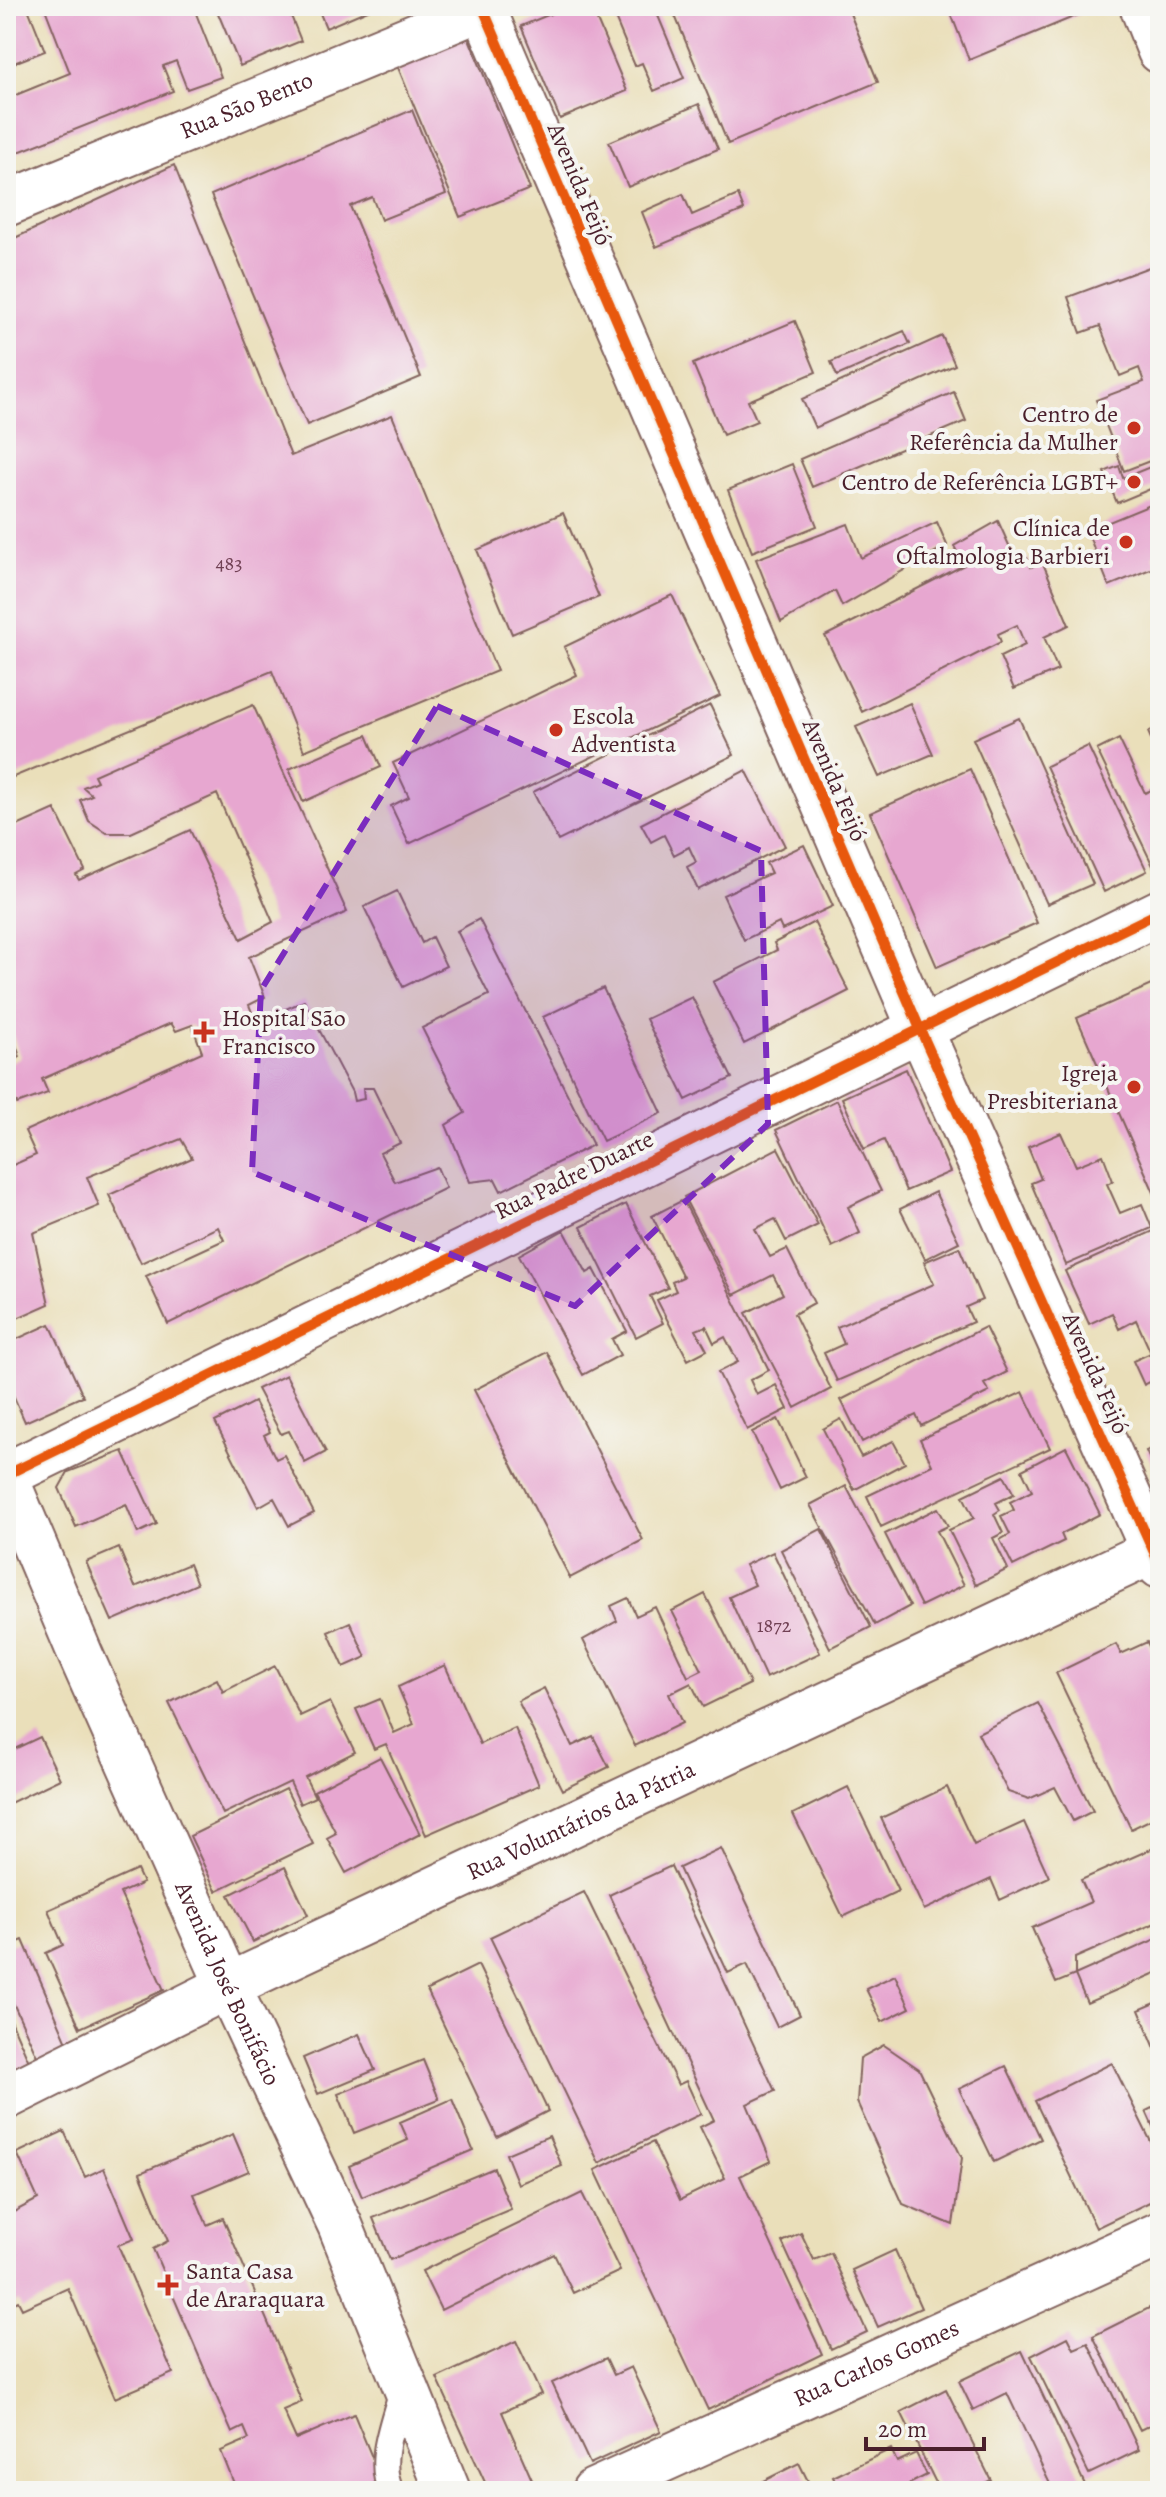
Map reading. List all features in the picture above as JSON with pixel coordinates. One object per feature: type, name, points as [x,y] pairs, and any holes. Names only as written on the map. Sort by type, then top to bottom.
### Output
[{"type":"street","points":[[1142,6],[1160,51]]},
{"type":"street","name":"Rua São Bento","points":[[6,204],[484,7]]},
{"type":"street","name":"Avenida Feijó","points":[[484,7],[920,1029],[1158,1555]]},
{"type":"street","name":"Rua Padre Duarte","points":[[6,1476],[1160,912]]},
{"type":"street","name":"Avenida José Bonifácio","points":[[6,1476],[81,1656],[228,1986],[340,2225],[448,2491]]},
{"type":"street","name":"Rua Voluntários da Pátria","points":[[6,2097],[228,1986],[1158,1555]]},
{"type":"street","name":"Rua Carlos Gomes","points":[[594,2491],[1160,2234]]},
{"type":"lane","points":[[391,2491],[384,2475],[386,2449],[404,2383]]},
{"type":"highlighted area","points":[[437,706],[761,851],[768,1124],[575,1306],[252,1172],[261,990]]},
{"type":"building","points":[[6,6],[27,6],[45,51],[6,66]]},
{"type":"building","points":[[44,6],[193,6],[221,77],[187,89],[176,61],[163,66],[173,91],[11,155],[6,142],[6,99],[70,73]]},
{"type":"building","points":[[215,6],[287,6],[301,41],[240,66]]},
{"type":"building","points":[[317,6],[377,6],[326,28]]},
{"type":"building","points":[[570,6],[591,6],[627,91],[560,119],[521,26]]},
{"type":"building","points":[[610,6],[654,6],[684,78],[654,91],[642,63],[635,66]]},
{"type":"building","points":[[671,6],[847,6],[878,82],[728,144]]},
{"type":"building","points":[[948,6],[1100,6],[969,60]]},
{"type":"building","points":[[468,36],[530,189],[460,217],[397,65]]},
{"type":"building","points":[[699,104],[718,149],[628,187],[609,142]]},
{"type":"building","points":[[412,110],[446,194],[381,220],[372,197],[350,206],[421,377],[307,425],[211,195]]},
{"type":"building","points":[[174,165],[291,456],[392,415],[497,671],[304,751],[272,671],[6,780],[6,242]]},
{"type":"building","points":[[683,194],[692,215],[738,195],[744,210],[656,247],[642,212]]},
{"type":"building","points":[[1160,263],[1160,457],[1124,471],[1096,400],[1144,382],[1139,368],[1120,376],[1100,326],[1081,333],[1068,297]]},
{"type":"building","points":[[795,321],[816,372],[748,401],[757,421],[723,435],[693,364]]},
{"type":"building","points":[[904,331],[910,344],[837,376],[831,362]]},
{"type":"building","points":[[942,336],[955,365],[815,428],[802,399]]},
{"type":"building","points":[[954,392],[966,421],[812,487],[800,459]]},
{"type":"building","name":"Centro de Referência LGBT+","points":[[1160,463],[1160,485],[1117,503],[1104,472],[1119,466],[1123,478]]},
{"type":"building","points":[[792,464],[817,526],[752,552],[728,490]]},
{"type":"building","name":"Clínica de Oftalmologia Barbieri","points":[[1160,501],[1160,552],[1153,555],[1158,566],[1109,586],[1087,531]]},
{"type":"building","points":[[563,513],[599,597],[512,634],[477,550]]},
{"type":"building","points":[[998,521],[1017,563],[1027,558],[1031,567],[1042,561],[1069,625],[1044,637],[1058,670],[1014,689],[1000,657],[1025,645],[1017,625],[998,634],[1001,642],[862,712],[825,636],[964,565],[954,546]]},
{"type":"building","points":[[937,522],[947,545],[842,606],[835,591],[781,622],[756,559],[848,524],[861,558]]},
{"type":"building","name":"Escola Adventista","points":[[672,595],[720,696],[409,844],[391,806],[409,797],[393,763],[577,675],[564,647]]},
{"type":"building","points":[[910,703],[933,754],[879,777],[856,727]]},
{"type":"building","name":"Hospital São Francisco","points":[[253,705],[347,912],[249,957],[265,997],[249,1005],[256,1022],[304,1001],[354,1101],[364,1099],[363,1088],[373,1088],[400,1143],[380,1153],[395,1182],[437,1167],[446,1188],[168,1324],[146,1276],[224,1240],[218,1227],[141,1263],[109,1195],[192,1158],[181,1139],[87,1177],[99,1206],[33,1233],[49,1304],[6,1323],[6,1168],[36,1155],[25,1131],[202,1052],[192,1025],[176,1031],[171,1023],[42,1079],[48,1093],[17,1104],[6,1079],[6,1065],[20,1057],[9,1024],[6,1025],[6,831],[55,809],[85,870],[76,875],[79,880],[190,830],[241,939],[273,922],[217,794],[131,833],[107,833],[89,821],[80,800],[92,795],[83,787],[97,781],[94,775]]},
{"type":"building","points":[[710,705],[734,755],[558,841],[533,792]]},
{"type":"building","points":[[1019,718],[1093,884],[1047,904],[973,739]]},
{"type":"building","points":[[1160,726],[1160,759],[1148,732]]},
{"type":"building","points":[[367,735],[381,767],[303,802],[289,769]]},
{"type":"building","points":[[1119,739],[1145,793],[1160,786],[1160,868],[1155,870],[1097,750]]},
{"type":"building","points":[[1088,746],[1147,871],[1104,892],[1046,766]]},
{"type":"building","points":[[970,769],[1037,923],[937,967],[870,813]]},
{"type":"building","points":[[746,770],[785,846],[698,890],[687,867],[696,862],[689,847],[674,855],[664,835],[651,842],[641,824]]},
{"type":"building","points":[[804,845],[833,906],[782,930],[779,923],[744,940],[723,895],[771,873],[766,863]]},
{"type":"building","points":[[397,891],[422,943],[432,937],[446,966],[403,987],[364,907]]},
{"type":"building","points":[[479,919],[593,1145],[501,1191],[495,1179],[470,1182],[446,1125],[465,1113],[422,1028],[489,995],[457,931]]},
{"type":"building","points":[[814,922],[849,991],[744,1044],[713,982],[777,950],[774,943]]},
{"type":"building","name":"Igreja Presbiteriana","points":[[1160,981],[1160,1206],[1077,1018]]},
{"type":"building","points":[[603,988],[662,1113],[603,1141],[543,1017]]},
{"type":"building","points":[[692,997],[732,1078],[686,1100],[646,1019]]},
{"type":"building","points":[[906,1069],[950,1172],[906,1191],[884,1140],[864,1149],[842,1098]]},
{"type":"building","points":[[837,1100],[881,1191],[848,1207],[860,1233],[832,1247],[776,1130]]},
{"type":"building","points":[[1061,1133],[1076,1166],[1103,1155],[1113,1181],[1107,1184],[1120,1213],[1142,1204],[1152,1228],[1066,1265],[1031,1183],[1041,1179],[1028,1147]]},
{"type":"building","points":[[778,1148],[818,1225],[786,1241],[775,1219],[755,1229],[770,1257],[787,1249],[814,1303],[794,1314],[831,1389],[795,1408],[746,1313],[783,1294],[773,1275],[734,1295],[684,1197]]},
{"type":"building","points":[[935,1192],[959,1242],[925,1259],[900,1209]]},
{"type":"building","points":[[683,1200],[769,1370],[750,1380],[757,1395],[776,1385],[788,1409],[747,1430],[718,1372],[738,1362],[725,1337],[714,1343],[706,1326],[696,1330],[707,1350],[688,1360],[657,1300],[676,1291],[672,1282],[683,1277],[652,1216]]},
{"type":"building","points":[[626,1204],[668,1288],[650,1296],[663,1323],[636,1337],[581,1227]]},
{"type":"building","points":[[1160,1228],[1160,1260],[1155,1263],[1160,1275],[1160,1377],[1144,1385],[1133,1361],[1151,1353],[1136,1320],[1119,1329],[1112,1313],[1089,1324],[1065,1271]]},
{"type":"building","points":[[564,1230],[587,1273],[594,1269],[627,1331],[612,1339],[620,1355],[583,1375],[519,1255]]},
{"type":"building","points":[[959,1247],[982,1300],[966,1307],[973,1322],[837,1381],[824,1353],[844,1344],[837,1327],[934,1284],[924,1262]]},
{"type":"building","points":[[50,1324],[83,1396],[25,1422],[6,1379],[6,1344]]},
{"type":"building","points":[[985,1327],[1007,1372],[984,1384],[989,1392],[921,1426],[916,1415],[862,1442],[841,1400]]},
{"type":"building","points":[[547,1352],[643,1540],[570,1578],[474,1390]]},
{"type":"building","points":[[286,1375],[326,1452],[305,1463],[289,1431],[281,1434],[257,1389]]},
{"type":"building","points":[[1023,1392],[1050,1448],[881,1527],[867,1496],[932,1465],[920,1439]]},
{"type":"building","points":[[254,1402],[270,1432],[264,1435],[276,1459],[284,1455],[314,1513],[289,1526],[274,1498],[258,1507],[215,1422]]},
{"type":"building","points":[[778,1419],[806,1477],[780,1490],[752,1432]]},
{"type":"building","points":[[841,1419],[861,1457],[893,1441],[905,1463],[854,1490],[823,1429]]},
{"type":"building","points":[[1160,1445],[1160,1482],[1146,1451]]},
{"type":"building","points":[[1066,1447],[1100,1514],[1061,1534],[1064,1541],[1013,1566],[1000,1540],[1010,1534],[1001,1516],[1014,1510],[1010,1502],[1032,1491],[1022,1470]]},
{"type":"building","points":[[123,1451],[157,1524],[138,1533],[126,1504],[76,1527],[59,1488],[68,1472]]},
{"type":"building","points":[[1004,1476],[1014,1494],[996,1503],[1000,1510],[994,1514],[1003,1533],[993,1538],[1008,1569],[976,1585],[949,1530],[974,1518],[963,1496]]},
{"type":"building","points":[[846,1486],[910,1606],[875,1625],[810,1505]]},
{"type":"building","points":[[938,1508],[948,1526],[937,1531],[964,1585],[921,1606],[885,1534]]},
{"type":"building","points":[[821,1529],[871,1627],[830,1648],[781,1550]]},
{"type":"building","points":[[119,1548],[135,1587],[189,1564],[197,1584],[112,1621],[86,1562]]},
{"type":"building","points":[[773,1552],[820,1653],[766,1678],[729,1597],[755,1585],[745,1565]]},
{"type":"building","points":[[705,1594],[750,1684],[703,1707],[691,1683],[669,1694],[682,1723],[635,1746],[583,1640],[617,1621],[611,1606],[628,1598],[636,1616],[655,1607],[688,1677],[702,1670],[672,1611]]},
{"type":"building","points":[[350,1622],[366,1657],[344,1667],[328,1632]]},
{"type":"building","points":[[1147,1642],[1160,1669],[1160,1702],[1154,1705],[1160,1717],[1160,1815],[1131,1829],[1056,1673],[1116,1644],[1121,1654]]},
{"type":"building","points":[[445,1665],[480,1744],[515,1728],[539,1785],[426,1835],[386,1744],[374,1749],[356,1709],[380,1699],[394,1733],[414,1724],[398,1687]]},
{"type":"building","points":[[275,1666],[300,1716],[330,1702],[355,1752],[305,1777],[315,1797],[300,1804],[290,1782],[223,1814],[169,1703],[217,1679],[223,1692]]},
{"type":"building","points":[[544,1688],[572,1746],[593,1736],[609,1767],[562,1790],[518,1701]]},
{"type":"building","points":[[1038,1703],[1093,1811],[1073,1821],[1055,1787],[1029,1799],[1008,1792],[978,1733]]},
{"type":"building","points":[[40,1737],[60,1779],[6,1805],[6,1753]]},
{"type":"building","points":[[380,1757],[420,1834],[346,1873],[327,1838],[336,1833],[314,1791]]},
{"type":"building","points":[[848,1787],[898,1891],[843,1917],[793,1814]]},
{"type":"building","points":[[947,1787],[974,1845],[1024,1822],[1049,1877],[1000,1900],[991,1879],[924,1910],[881,1818]]},
{"type":"building","points":[[286,1789],[313,1844],[216,1891],[190,1836]]},
{"type":"building","points":[[1160,1845],[1160,1888],[1155,1890],[1160,1900],[1160,1921],[1075,1958],[1075,1975],[1056,1983],[1032,1928],[1091,1902],[1081,1880]]},
{"type":"building","points":[[721,1848],[800,2015],[777,2027],[747,1964],[728,1973],[679,1868]]},
{"type":"building","points":[[671,1866],[775,2091],[747,2104],[771,2161],[740,2176],[822,2354],[708,2410],[595,2170],[653,2142],[680,2200],[725,2178],[700,2127],[714,2120],[609,1895]]},
{"type":"building","points":[[285,1867],[308,1915],[253,1942],[229,1895]]},
{"type":"building","points":[[137,1870],[143,1883],[120,1893],[164,1990],[80,2028],[46,1953],[63,1945],[48,1910]]},
{"type":"building","points":[[584,1892],[678,2085],[686,2081],[701,2114],[599,2163],[490,1937]]},
{"type":"building","points":[[1160,1937],[1160,1971],[1087,2003],[1075,1975]]},
{"type":"building","points":[[23,1940],[70,2049],[40,2063],[6,1987],[6,1947]]},
{"type":"building","points":[[478,1965],[548,2111],[497,2137],[427,1990]]},
{"type":"building","points":[[895,1975],[910,2008],[882,2022],[866,1989]]},
{"type":"building","points":[[1160,2001],[1160,2060],[1139,2010]]},
{"type":"building","points":[[6,2009],[30,2064],[6,2074]]},
{"type":"building","points":[[359,2034],[375,2070],[318,2094],[303,2058]]},
{"type":"building","points":[[884,2045],[919,2069],[962,2158],[953,2225],[903,2204],[857,2102],[860,2058]]},
{"type":"building","points":[[423,2060],[439,2099],[354,2133],[338,2094]]},
{"type":"building","points":[[1112,2063],[1160,2160],[1160,2197],[1096,2228],[1035,2101]]},
{"type":"building","points":[[1006,2066],[1041,2139],[994,2162],[959,2089]]},
{"type":"building","points":[[452,2099],[473,2150],[362,2197],[349,2166],[408,2140],[400,2122]]},
{"type":"building","points":[[1160,2104],[1160,2142],[1146,2111]]},
{"type":"building","points":[[64,2131],[85,2177],[104,2168],[134,2239],[118,2245],[173,2373],[115,2398],[68,2288],[22,2309],[18,2301],[6,2307],[6,2216],[38,2199],[17,2153]]},
{"type":"building","points":[[233,2134],[249,2171],[194,2194],[207,2225],[223,2218],[302,2402],[283,2410],[296,2439],[354,2414],[371,2455],[399,2491],[237,2491],[221,2451],[249,2439],[244,2427],[232,2433],[153,2249],[168,2241],[140,2173]]},
{"type":"building","points":[[549,2136],[562,2166],[518,2184],[506,2154]]},
{"type":"building","points":[[494,2168],[511,2209],[390,2260],[373,2218]]},
{"type":"building","points":[[582,2193],[620,2271],[573,2293],[554,2254],[441,2310],[422,2271]]},
{"type":"building","points":[[801,2233],[814,2260],[831,2253],[867,2332],[831,2349],[782,2242]]},
{"type":"building","points":[[895,2250],[921,2308],[878,2327],[852,2270]]},
{"type":"building","points":[[1155,2305],[1160,2316],[1160,2420],[1140,2430],[1093,2336]]},
{"type":"building","points":[[1068,2337],[1074,2349],[1088,2343],[1139,2450],[1089,2474],[1031,2356]]},
{"type":"building","points":[[516,2341],[541,2394],[502,2412],[536,2489],[489,2491],[437,2378]]},
{"type":"building","points":[[1022,2351],[1088,2491],[1041,2491],[1051,2486],[1007,2393],[973,2410],[959,2381]]},
{"type":"building","points":[[606,2358],[614,2375],[631,2367],[661,2431],[590,2464],[552,2383]]},
{"type":"building","points":[[946,2389],[991,2480],[975,2488],[976,2491],[940,2491],[901,2412]]},
{"type":"building","points":[[891,2449],[897,2462],[916,2453],[927,2475],[909,2484],[912,2491],[840,2491],[833,2477]]},
{"type":"building","points":[[799,2463],[813,2491],[763,2491],[759,2483]]},
{"type":"cycle path","points":[[482,6],[920,1029],[1160,1566]]},
{"type":"cycle path","points":[[6,1475],[1160,912]]},
{"type":"place","name":"Centro de Referência da Mulher","points":[[1134,428]]},
{"type":"place","name":"Centro de Referência LGBT+","points":[[1134,482]]},
{"type":"place","name":"Clínica de Oftalmologia Barbieri","points":[[1126,542]]},
{"type":"place","name":"Escola Adventista","points":[[556,730]]},
{"type":"place","name":"Hospital São Francisco","points":[[204,1032]]},
{"type":"place","name":"Igreja Presbiteriana","points":[[1134,1087]]},
{"type":"place","name":"Santa Casa de Araraquara","points":[[168,2285]]}]
